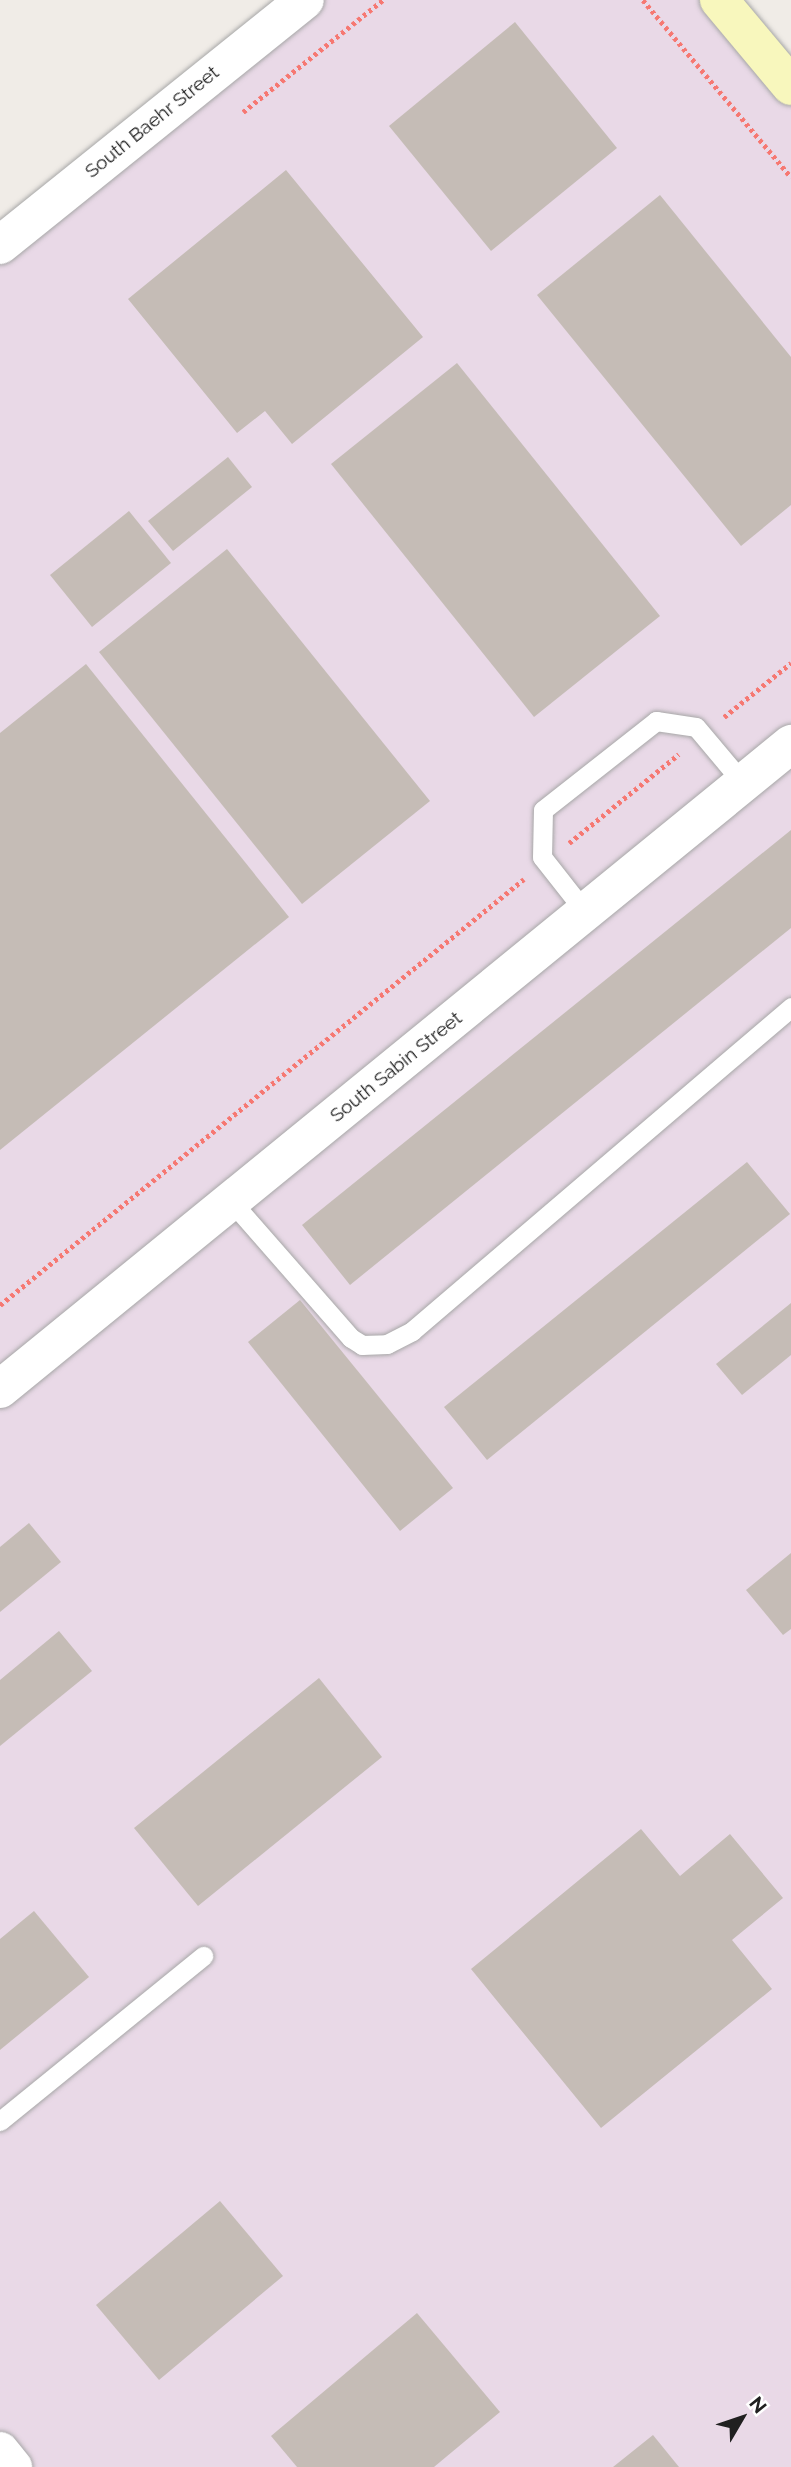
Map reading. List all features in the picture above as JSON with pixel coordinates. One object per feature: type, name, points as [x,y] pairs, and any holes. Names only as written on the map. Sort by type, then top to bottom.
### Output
[{"type":"street","name":"South Baehr Street","points":[[0,246],[305,0]]},
{"type":"street","points":[[719,0],[791,86]]},
{"type":"street","name":"South Sabin Street","points":[[0,1389],[791,744]]},
{"type":"street","points":[[0,2451],[13,2467]]},
{"type":"lane","points":[[586,913],[546,861],[543,810],[656,721],[696,727],[743,783]]},
{"type":"lane","points":[[231,1201],[351,1338],[362,1345],[387,1344],[412,1331],[791,1007]]},
{"type":"lane","points":[[0,2121],[203,1956]]},
{"type":"path","points":[[243,112],[383,0]]},
{"type":"path","points":[[643,0],[791,177]]},
{"type":"path","points":[[0,1305],[791,663]]},
{"type":"shaded area","points":[[314,0],[717,0],[791,89],[791,2467],[12,2467],[0,2452],[0,255]]},
{"type":"building","points":[[515,22],[617,148],[491,251],[389,126]]},
{"type":"building","points":[[286,170],[423,337],[292,444],[265,411],[237,433],[128,299]]},
{"type":"building","points":[[660,195],[791,357],[791,505],[741,546],[537,295]]},
{"type":"building","points":[[457,363],[660,616],[534,717],[331,464]]},
{"type":"building","points":[[228,457],[252,487],[173,551],[148,521]]},
{"type":"building","points":[[129,511],[171,563],[92,627],[50,575]]},
{"type":"building","points":[[227,549],[430,801],[302,904],[99,652]]},
{"type":"building","points":[[86,664],[289,917],[0,1150],[0,733]]},
{"type":"building","points":[[791,830],[791,928],[350,1285],[302,1225]]},
{"type":"building","points":[[747,1162],[790,1214],[487,1460],[444,1407]]},
{"type":"building","points":[[300,1300],[453,1488],[400,1531],[248,1342]]},
{"type":"building","points":[[791,1303],[791,1355],[742,1395],[716,1364]]},
{"type":"building","points":[[29,1523],[61,1562],[0,1612],[0,1547]]},
{"type":"building","points":[[791,1553],[791,1629],[783,1635],[746,1590]]},
{"type":"building","points":[[59,1631],[92,1671],[0,1746],[0,1680]]},
{"type":"building","points":[[319,1678],[382,1757],[198,1906],[134,1828]]},
{"type":"building","points":[[641,1829],[680,1876],[730,1834],[783,1898],[732,1940],[772,1989],[601,2128],[471,1969]]},
{"type":"building","points":[[34,1911],[89,1977],[0,2050],[0,1939]]},
{"type":"building","points":[[220,2201],[283,2276],[159,2380],[96,2305]]},
{"type":"building","points":[[417,2313],[500,2412],[434,2467],[297,2467],[271,2436]]},
{"type":"building","points":[[653,2435],[679,2467],[613,2467]]}]
